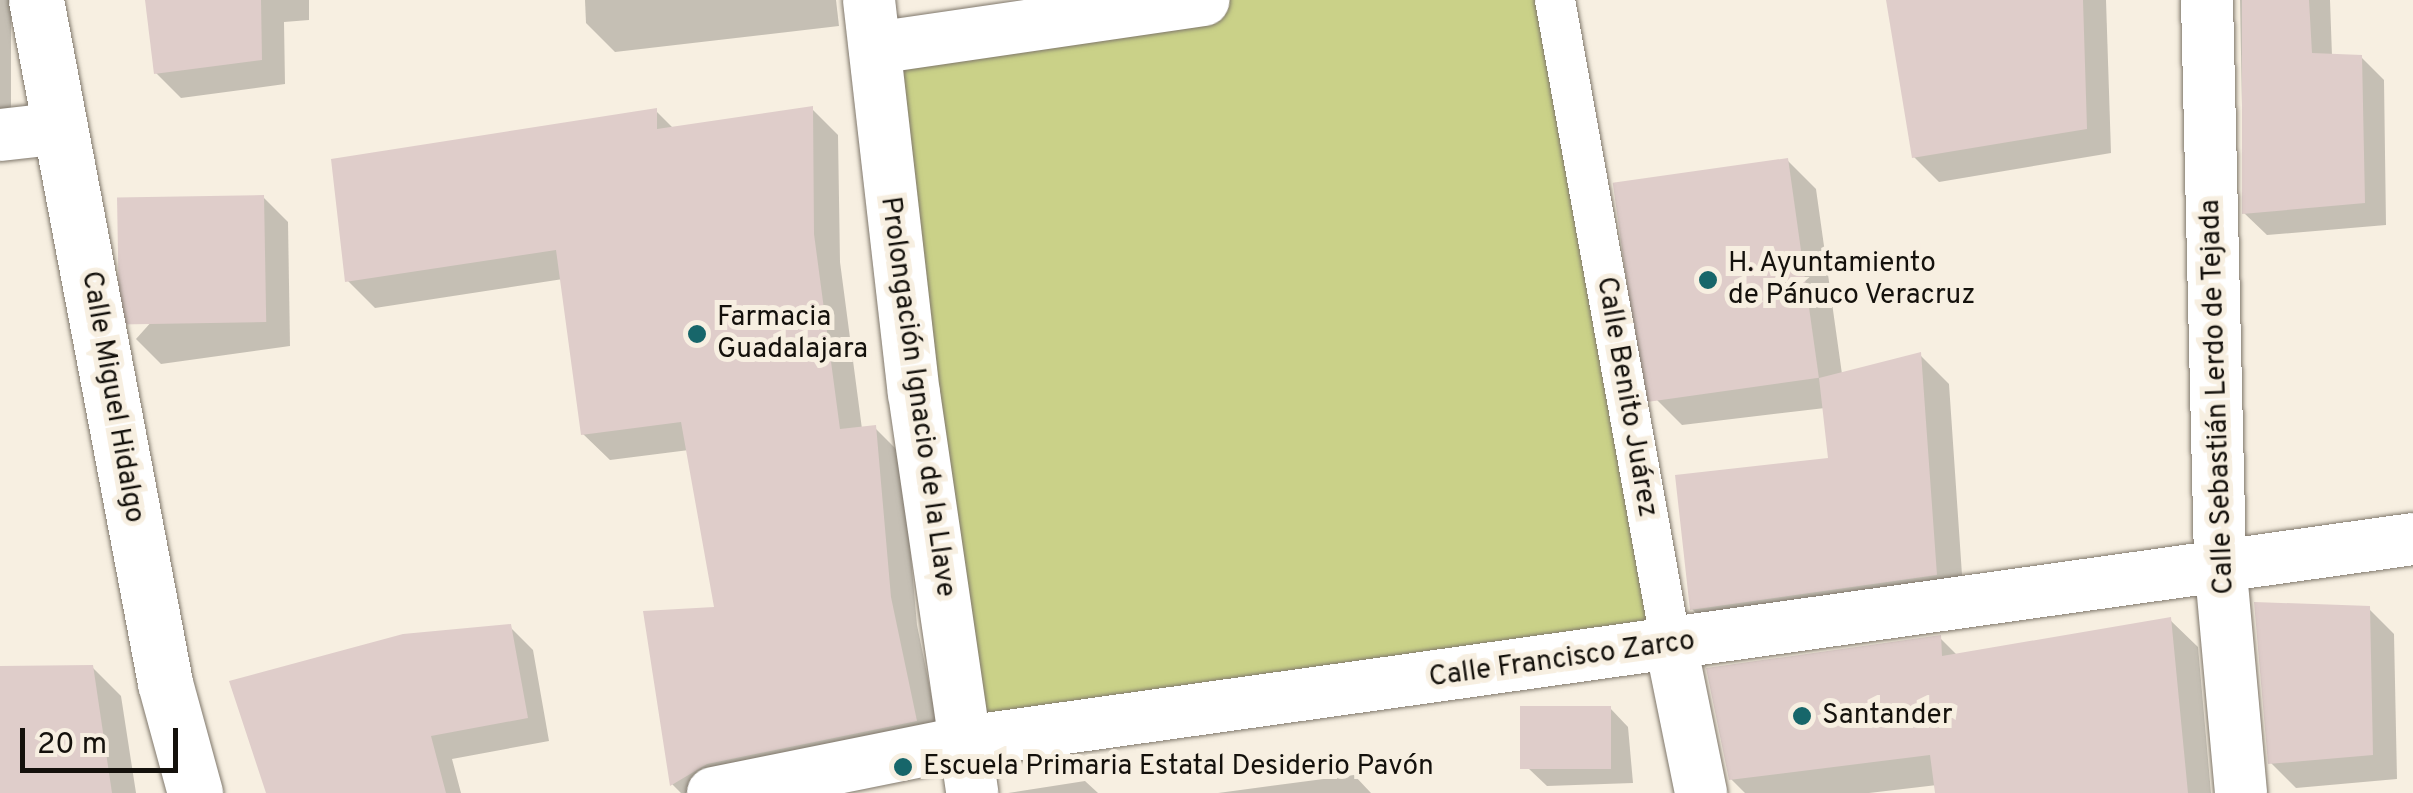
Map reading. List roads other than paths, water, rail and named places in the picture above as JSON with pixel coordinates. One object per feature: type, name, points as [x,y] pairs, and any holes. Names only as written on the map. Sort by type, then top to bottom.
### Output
[{"type":"street","name":"Calle Miguel Hidalgo","points":[[36,0],[165,683],[194,793]]},
{"type":"street","points":[[872,24],[1204,0]]},
{"type":"street","name":"Calle Benito Juárez","points":[[1555,0],[1671,645],[1702,793]]},
{"type":"street","name":"Calle Sebastián Lerdo de Tejada","points":[[2207,0],[2220,562],[2241,793]]},
{"type":"street","name":"Prolongación Ignacio de la Llave","points":[[872,24],[909,355],[972,793]]},
{"type":"street","points":[[0,136],[62,128]]},
{"type":"street","name":"Calle Francisco Zarco","points":[[713,793],[965,742],[1671,645],[2220,562],[2413,539]]},
{"type":"place","name":"H. Ayuntamiento de Pánuco Veracruz","points":[[1708,280]]},
{"type":"place","name":"Farmacia Guadalajara","points":[[697,334]]},
{"type":"place","name":"Santander","points":[[1802,716]]},
{"type":"place","name":"Escuela Primaria Estatal Desiderio Pavón","points":[[903,767]]}]
